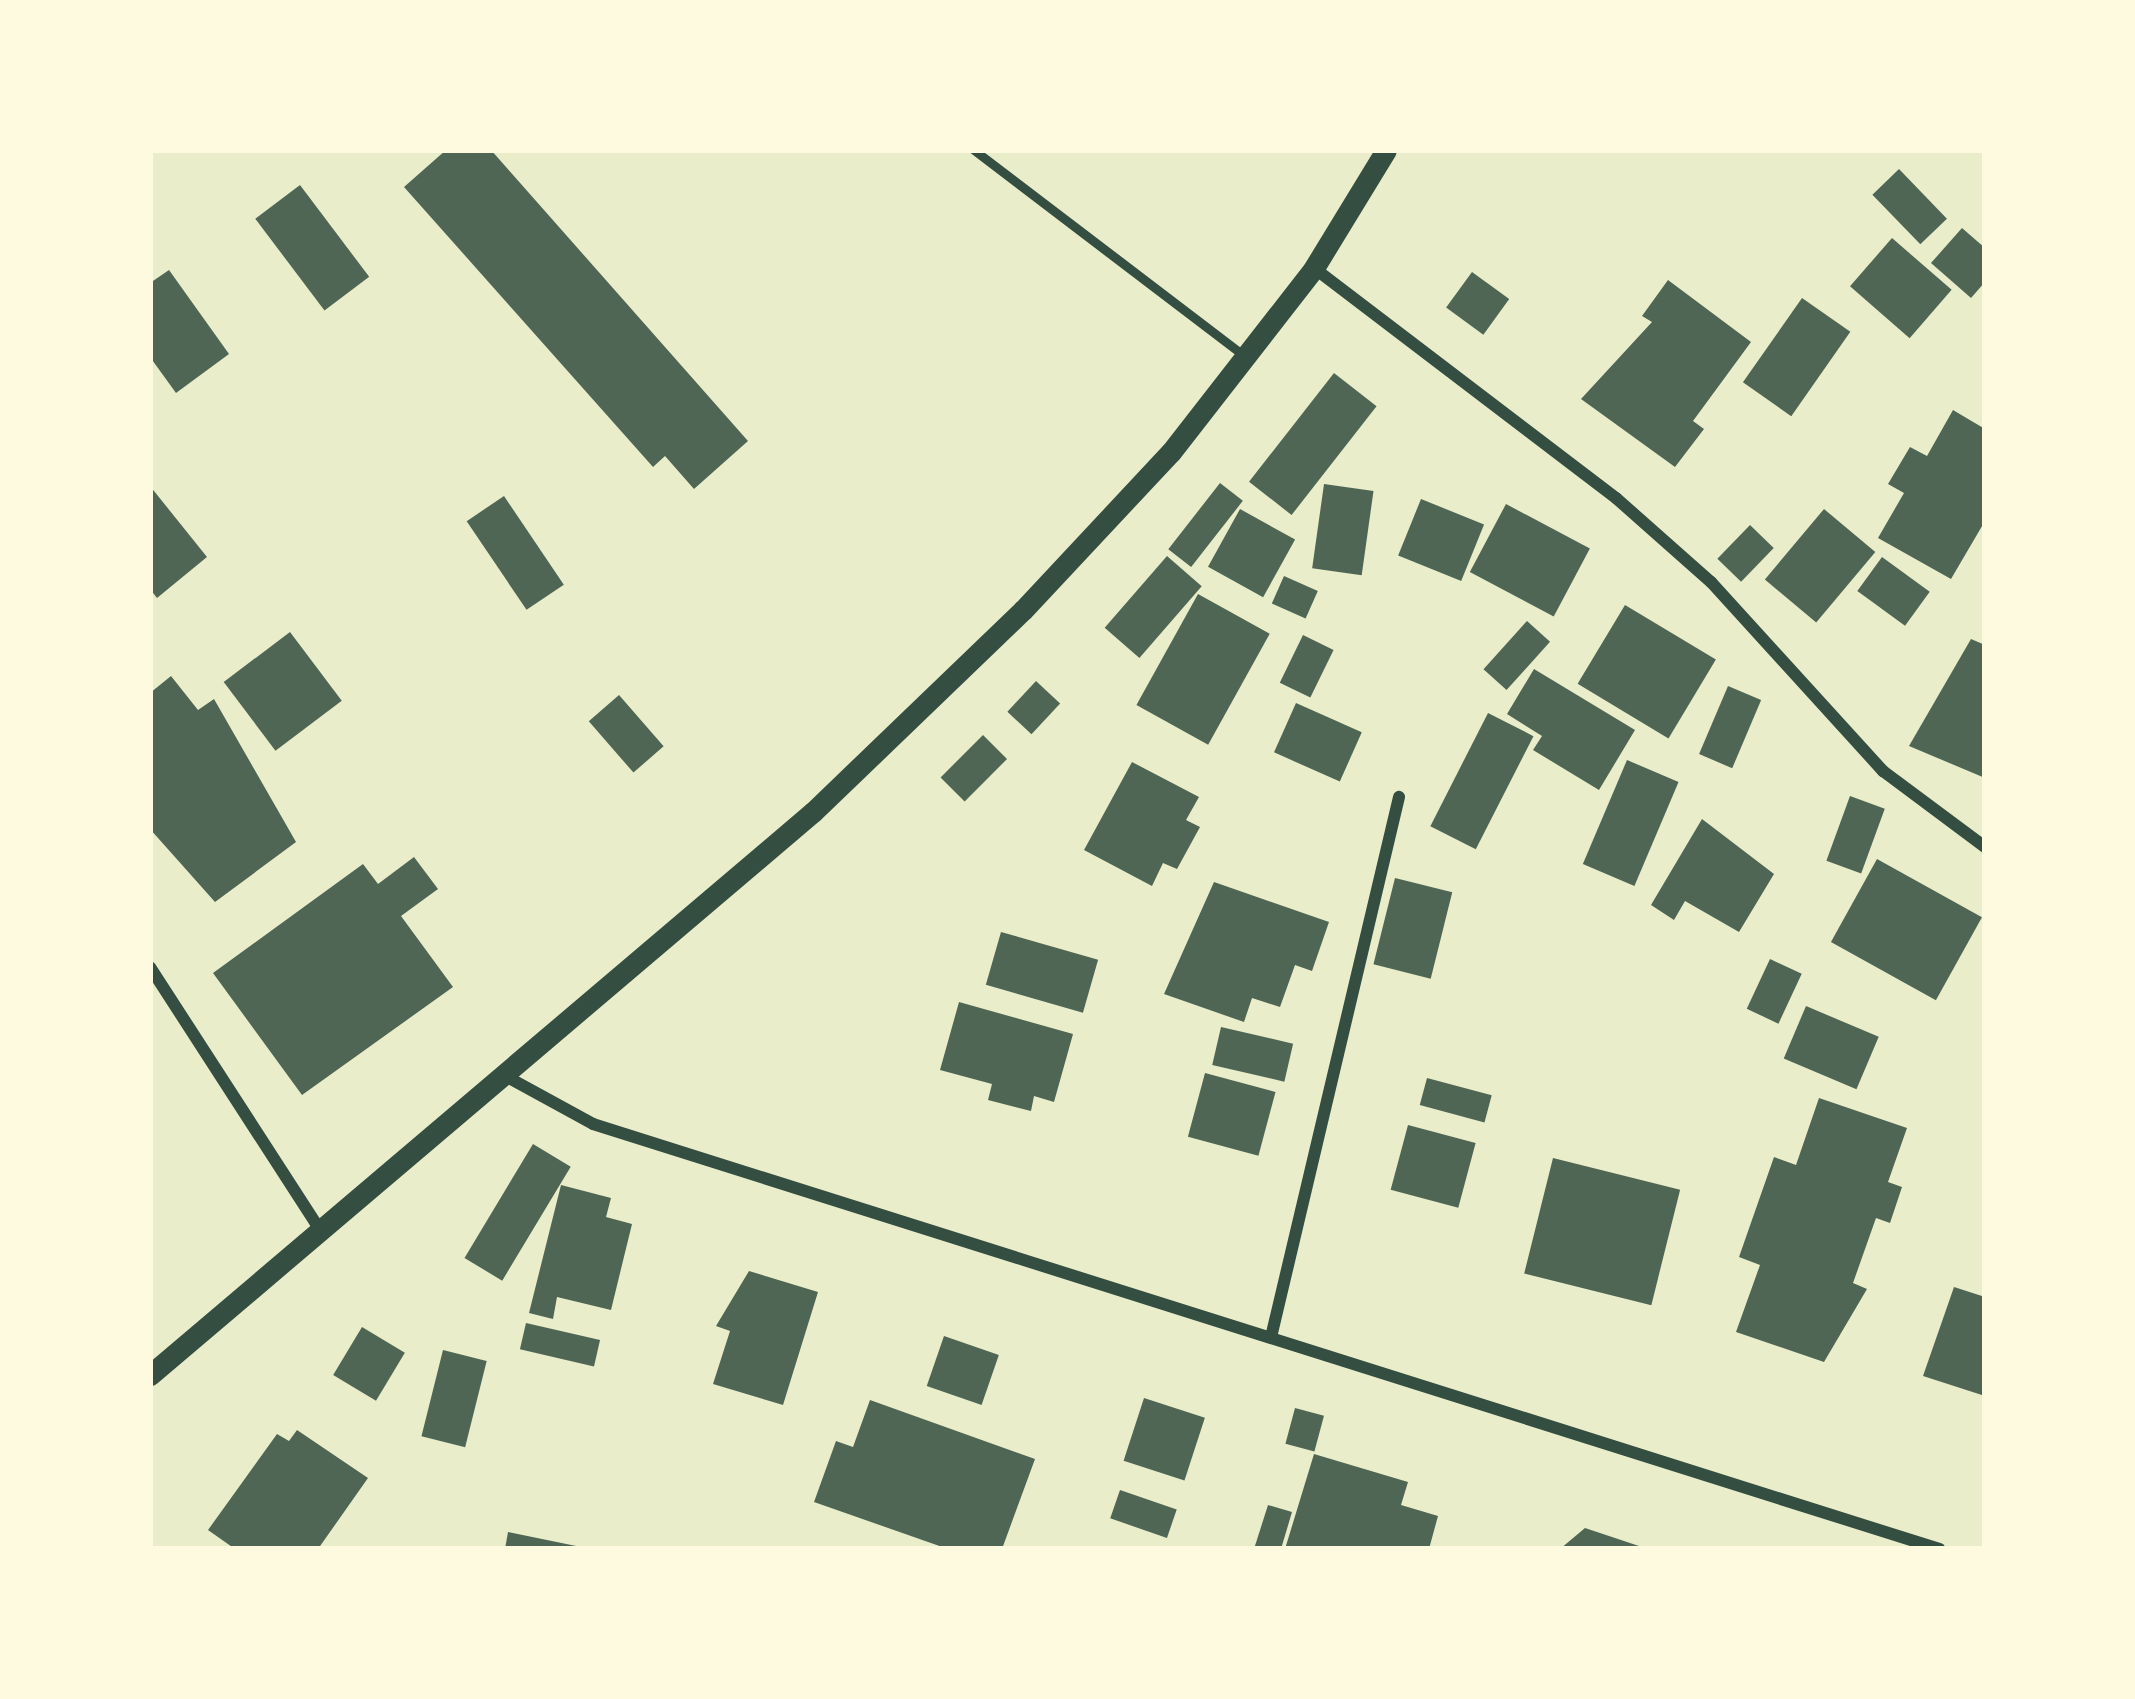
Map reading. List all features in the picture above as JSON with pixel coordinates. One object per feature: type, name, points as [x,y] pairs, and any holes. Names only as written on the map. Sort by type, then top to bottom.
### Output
[{"type":"street","points":[[150,1375],[509,1078],[1023,610],[1244,356],[1313,268],[1386,150]]},
{"type":"street","points":[[1313,268],[1616,498],[1711,582],[1883,771],[1985,847]]},
{"type":"street","points":[[1272,1333],[1399,797]]},
{"type":"street","points":[[150,967],[323,1234]]},
{"type":"street","points":[[509,1078],[592,1124],[1272,1333],[1939,1549]]},
{"type":"lane","points":[[974,150],[1244,356]]},
{"type":"building","points":[[446,150],[491,150],[748,441],[694,489],[665,456],[653,467],[404,187]]},
{"type":"building","points":[[1899,169],[1947,219],[1920,244],[1872,195]]},
{"type":"building","points":[[300,185],[369,277],[324,311],[255,219]]},
{"type":"building","points":[[1962,228],[1985,248],[1985,282],[1971,298],[1931,263]]},
{"type":"building","points":[[1892,238],[1952,290],[1910,338],[1850,286]]},
{"type":"building","points":[[169,270],[229,354],[176,393],[150,357],[150,283]]},
{"type":"building","points":[[1472,272],[1509,299],[1483,335],[1446,308]]},
{"type":"building","points":[[1668,280],[1751,342],[1693,421],[1704,429],[1675,467],[1581,399],[1652,322],[1642,316]]},
{"type":"building","points":[[1802,298],[1850,332],[1791,416],[1743,382]]},
{"type":"building","points":[[1334,373],[1377,406],[1292,515],[1249,482]]},
{"type":"building","points":[[1953,410],[1985,429],[1985,521],[1951,579],[1878,538],[1904,493],[1888,484],[1910,447],[1927,456]]},
{"type":"building","points":[[1220,483],[1243,501],[1191,567],[1168,549]]},
{"type":"building","points":[[1324,484],[1374,491],[1362,575],[1312,568]]},
{"type":"building","points":[[150,486],[207,557],[157,598],[150,589]]},
{"type":"building","points":[[504,496],[564,585],[527,610],[467,521]]},
{"type":"building","points":[[1421,499],[1484,524],[1461,581],[1398,556]]},
{"type":"building","points":[[1506,504],[1590,549],[1554,617],[1470,572]]},
{"type":"building","points":[[1240,509],[1295,540],[1263,597],[1208,567]]},
{"type":"building","points":[[1824,509],[1875,552],[1816,623],[1765,579]]},
{"type":"building","points":[[1750,525],[1774,548],[1741,582],[1717,559]]},
{"type":"building","points":[[1167,556],[1202,586],[1139,658],[1105,628]]},
{"type":"building","points":[[1882,557],[1930,592],[1905,626],[1857,591]]},
{"type":"building","points":[[1284,576],[1318,591],[1306,618],[1272,603]]},
{"type":"building","points":[[1198,594],[1270,634],[1208,745],[1136,705]]},
{"type":"building","points":[[1625,605],[1716,660],[1668,738],[1578,684]]},
{"type":"building","points":[[1527,621],[1550,642],[1507,690],[1484,669]]},
{"type":"building","points":[[290,632],[342,701],[275,751],[224,682]]},
{"type":"building","points":[[1303,635],[1334,650],[1310,698],[1280,683]]},
{"type":"building","points":[[1971,639],[1985,645],[1985,778],[1909,746]]},
{"type":"building","points":[[1534,669],[1635,730],[1599,790],[1533,750],[1542,736],[1507,714]]},
{"type":"building","points":[[171,676],[198,710],[214,699],[296,842],[215,902],[150,829],[150,693]]},
{"type":"building","points":[[1036,681],[1060,704],[1031,734],[1007,712]]},
{"type":"building","points":[[1728,686],[1761,700],[1732,768],[1699,754]]},
{"type":"building","points":[[619,695],[664,746],[633,773],[589,721]]},
{"type":"building","points":[[1296,703],[1362,732],[1340,782],[1274,752]]},
{"type":"building","points":[[1488,713],[1533,736],[1476,849],[1430,826]]},
{"type":"building","points":[[983,735],[1007,759],[965,801],[941,777]]},
{"type":"building","points":[[1627,760],[1679,782],[1634,886],[1583,864]]},
{"type":"building","points":[[1132,762],[1199,797],[1186,820],[1200,827],[1177,869],[1163,863],[1152,886],[1084,850]]},
{"type":"building","points":[[1850,796],[1885,809],[1861,873],[1826,861]]},
{"type":"building","points":[[1702,819],[1774,874],[1739,932],[1685,901],[1674,920],[1651,905]]},
{"type":"building","points":[[414,857],[438,889],[401,916],[453,987],[302,1095],[213,973],[363,864],[378,884]]},
{"type":"building","points":[[1877,859],[1982,917],[1936,1000],[1831,942]]},
{"type":"building","points":[[1395,878],[1452,892],[1431,979],[1373,964]]},
{"type":"building","points":[[1214,882],[1329,922],[1312,971],[1295,965],[1280,1007],[1252,998],[1244,1022],[1164,994]]},
{"type":"building","points":[[1001,932],[1098,960],[1083,1013],[986,985]]},
{"type":"building","points":[[1770,959],[1802,974],[1778,1024],[1747,1009]]},
{"type":"building","points":[[959,1002],[1073,1034],[1054,1102],[1034,1096],[1031,1111],[988,1100],[992,1084],[940,1070]]},
{"type":"building","points":[[1806,1006],[1879,1037],[1856,1089],[1784,1058]]},
{"type":"building","points":[[1221,1027],[1293,1044],[1284,1082],[1212,1065]]},
{"type":"building","points":[[1205,1073],[1276,1092],[1258,1156],[1188,1137]]},
{"type":"building","points":[[1427,1078],[1492,1095],[1484,1122],[1420,1105]]},
{"type":"building","points":[[1819,1098],[1907,1128],[1888,1182],[1902,1187],[1890,1223],[1876,1218],[1853,1283],[1867,1289],[1824,1362],[1736,1332],[1760,1265],[1739,1257],[1774,1157],[1796,1165]]},
{"type":"building","points":[[1408,1125],[1476,1143],[1458,1208],[1391,1190]]},
{"type":"building","points":[[533,1144],[571,1167],[502,1281],[464,1258]]},
{"type":"building","points":[[1553,1158],[1680,1190],[1651,1305],[1524,1273]]},
{"type":"building","points":[[561,1185],[611,1198],[606,1217],[632,1224],[611,1310],[557,1297],[553,1319],[529,1313]]},
{"type":"building","points":[[749,1271],[818,1292],[783,1405],[713,1384],[730,1331],[716,1326]]},
{"type":"building","points":[[1954,1287],[1985,1297],[1985,1396],[1923,1376]]},
{"type":"building","points":[[526,1323],[600,1340],[594,1366],[520,1349]]},
{"type":"building","points":[[362,1327],[405,1353],[376,1401],[333,1375]]},
{"type":"building","points":[[944,1336],[999,1355],[982,1405],[927,1386]]},
{"type":"building","points":[[443,1350],[487,1361],[465,1447],[421,1436]]},
{"type":"building","points":[[1144,1398],[1205,1418],[1184,1481],[1124,1461]]},
{"type":"building","points":[[870,1400],[1035,1459],[1002,1549],[948,1549],[814,1502],[836,1441],[853,1447]]},
{"type":"building","points":[[1295,1408],[1324,1416],[1314,1452],[1285,1444]]},
{"type":"building","points":[[297,1430],[368,1478],[318,1549],[235,1549],[208,1530],[277,1434],[289,1441]]},
{"type":"building","points":[[1314,1454],[1408,1482],[1401,1505],[1438,1516],[1429,1549],[1285,1549]]},
{"type":"building","points":[[1120,1490],[1177,1510],[1167,1538],[1110,1518]]},
{"type":"building","points":[[1268,1505],[1292,1512],[1281,1549],[1254,1549]]},
{"type":"building","points":[[1585,1528],[1645,1548],[1645,1549],[1560,1549]]},
{"type":"building","points":[[508,1532],[581,1547],[581,1549],[505,1549]]}]
